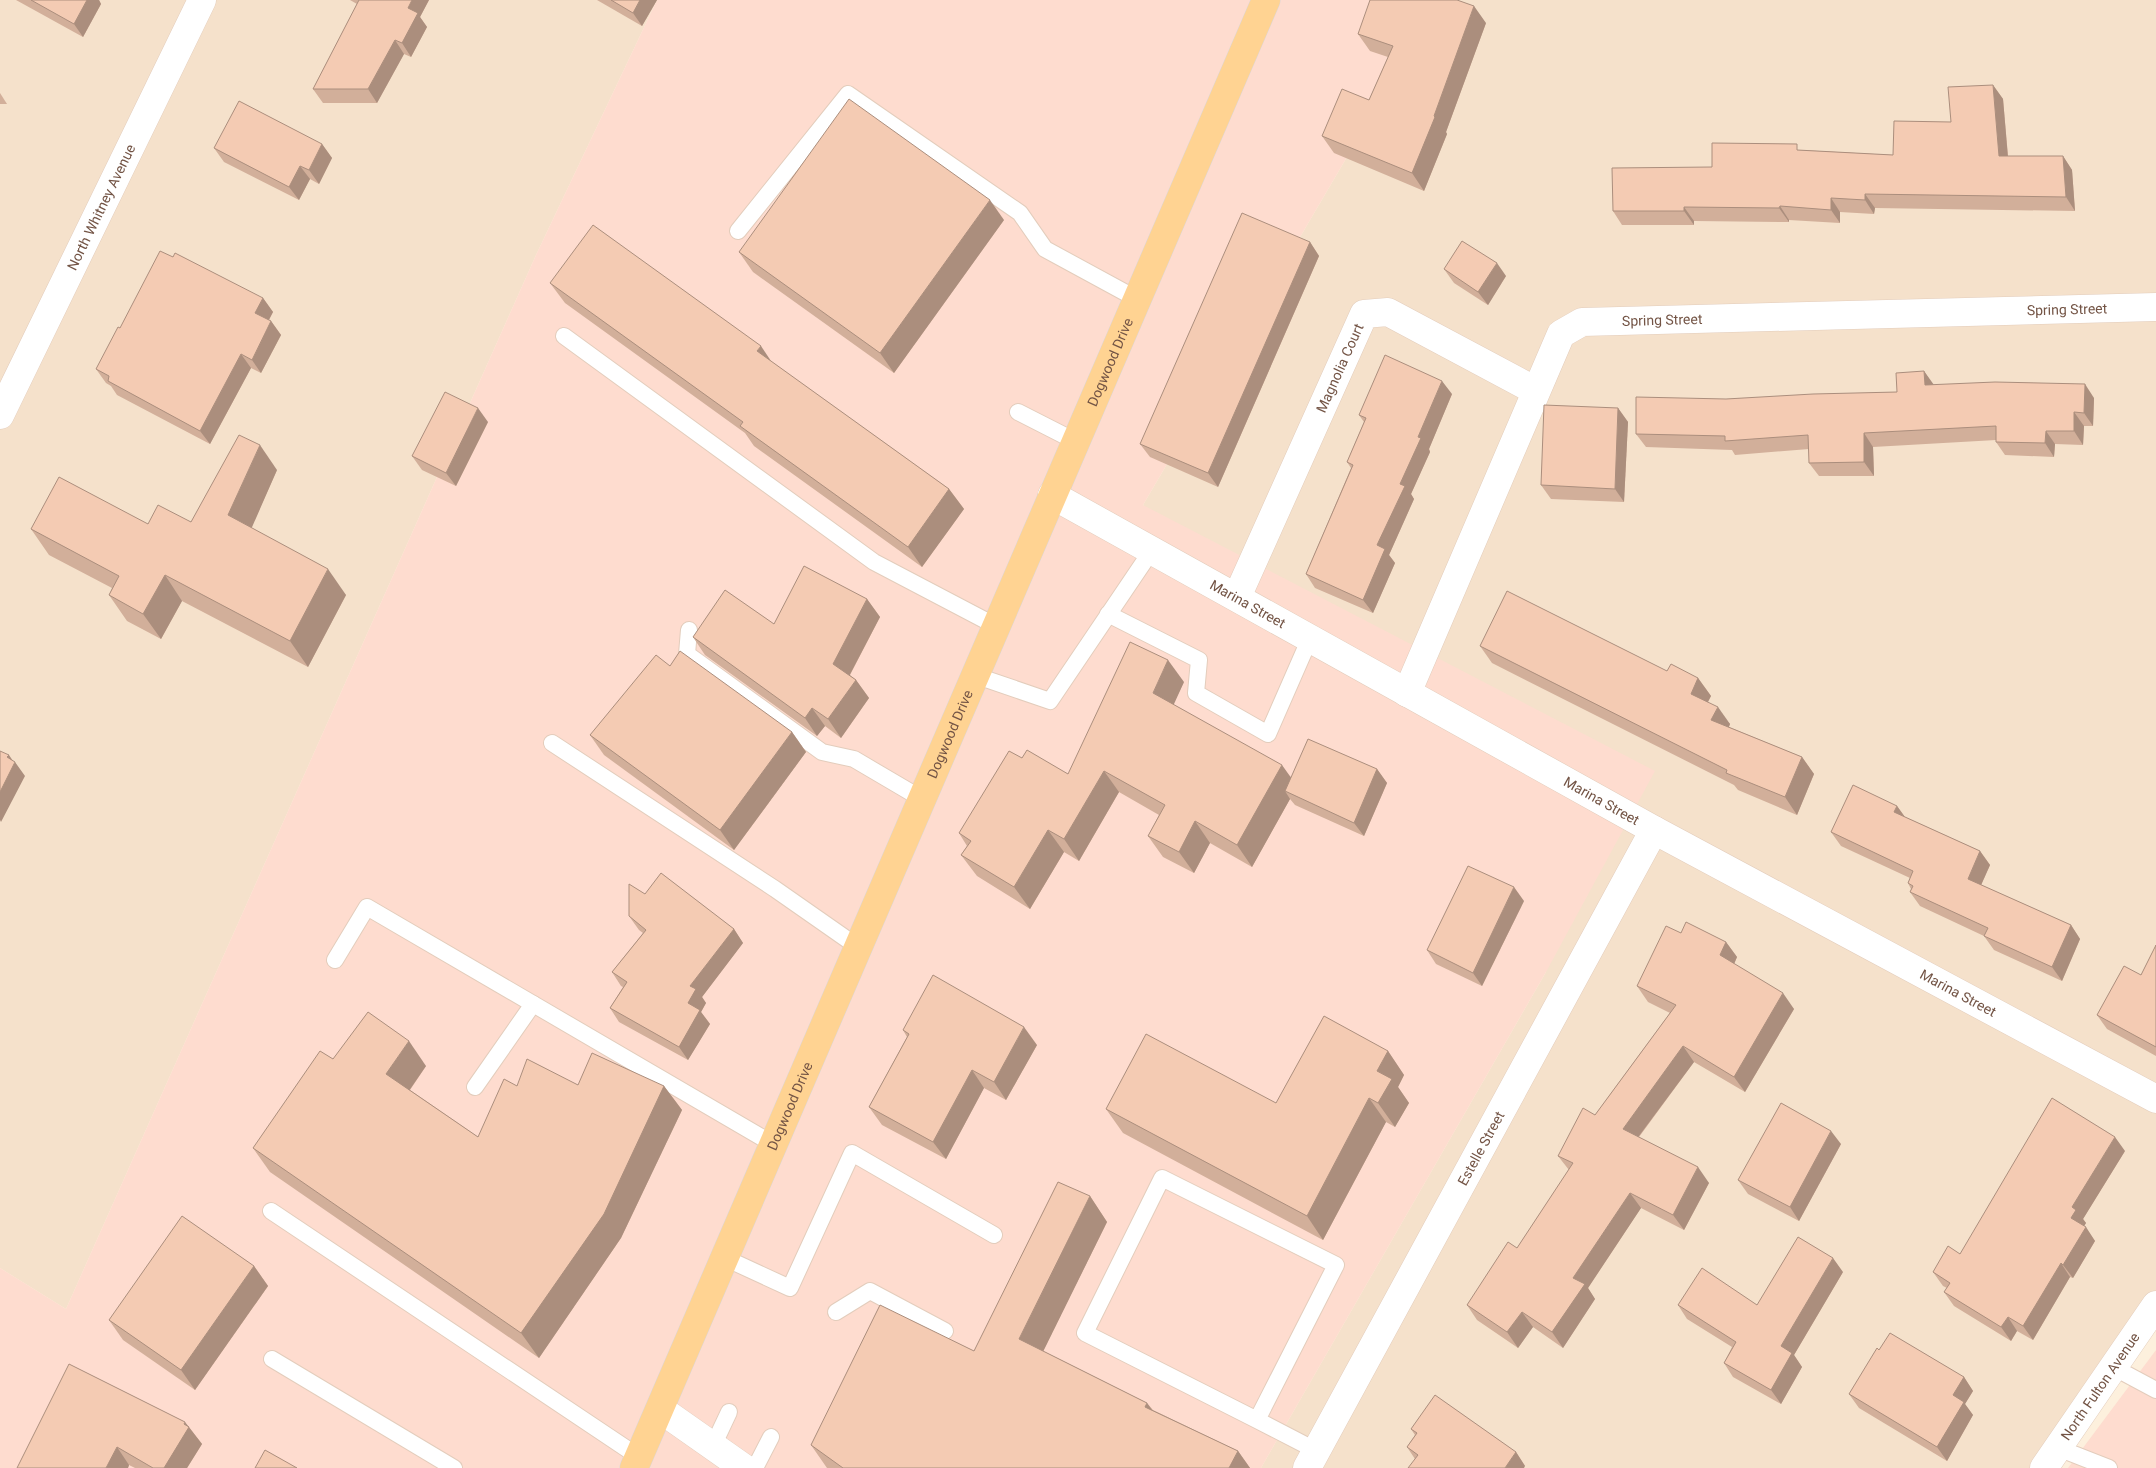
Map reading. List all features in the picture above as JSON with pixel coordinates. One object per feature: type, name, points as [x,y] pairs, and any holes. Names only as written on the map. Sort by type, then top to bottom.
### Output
[{"type":"main road","name":"Dogwood Drive","points":[[637,1463],[974,675],[1266,0]]},
{"type":"street","name":"North Whitney Avenue","points":[[0,415],[202,0]]},
{"type":"street","name":"Spring Street","points":[[1407,692],[1561,334],[1582,322],[2156,307]]},
{"type":"street","name":"Magnolia Court","points":[[1237,597],[1364,314],[1388,312],[1536,391]]},
{"type":"street","name":"Marina Street","points":[[1052,495],[1654,830],[2156,1099]]},
{"type":"street","name":"Estelle Street","points":[[1312,1459],[1654,830]]},
{"type":"street","name":"North Fulton Avenue","points":[[2051,1458],[2156,1305]]},
{"type":"street","points":[[660,1409],[744,1468]]},
{"type":"lane","points":[[738,231],[848,94],[1020,213],[1045,249],[1136,299]]},
{"type":"lane","points":[[564,336],[874,562],[996,626]]},
{"type":"lane","points":[[1018,412],[1075,441]]},
{"type":"lane","points":[[974,675],[1050,700],[1152,550]]},
{"type":"lane","points":[[1108,614],[1199,660],[1196,692],[1268,734],[1310,638]]},
{"type":"lane","points":[[689,630],[687,654],[822,752],[854,759],[922,799]]},
{"type":"lane","points":[[552,742],[858,947]]},
{"type":"lane","points":[[335,960],[367,907],[773,1144]]},
{"type":"lane","points":[[475,1087],[533,1004]]},
{"type":"lane","points":[[725,1258],[790,1288],[852,1153],[994,1235]]},
{"type":"lane","points":[[1257,1420],[1336,1265],[1162,1178],[1085,1333],[1257,1420],[1312,1459]]},
{"type":"lane","points":[[271,1211],[637,1463]]},
{"type":"lane","points":[[836,1312],[870,1291],[945,1332]]},
{"type":"lane","points":[[272,1359],[454,1468]]},
{"type":"lane","points":[[2113,1367],[2156,1390]]},
{"type":"lane","points":[[713,1446],[729,1412]]},
{"type":"lane","points":[[755,1468],[770,1437]]},
{"type":"lane","points":[[2051,1458],[2109,1468]]},
{"type":"shaded area","points":[[0,0],[657,0],[536,255],[66,1309],[0,1268]]},
{"type":"shaded area","points":[[657,0],[1439,0],[1143,505],[1655,771],[1546,972],[1261,1468],[0,1468],[0,1268],[66,1309],[536,255]]},
{"type":"shaded area","points":[[1439,0],[2156,0],[2156,1305],[2040,1468],[1261,1468],[1546,972],[1143,505]]},
{"type":"shaded area","points":[[2156,1350],[2156,1468],[2068,1468]]},
{"type":"building","points":[[31,0],[87,0],[74,24]]},
{"type":"building","points":[[359,0],[412,0],[408,8],[418,13],[402,43],[395,40],[368,89],[313,89]]},
{"type":"building","points":[[611,0],[640,0],[633,13]]},
{"type":"building","points":[[1370,0],[1457,0],[1474,6],[1435,117],[1412,173],[1322,136],[1342,89],[1369,100],[1393,46],[1358,34]]},
{"type":"building","points":[[1993,85],[1999,156],[2063,156],[2066,197],[1865,194],[1865,200],[1831,198],[1831,210],[1780,206],[1779,208],[1684,207],[1684,211],[1613,211],[1612,168],[1712,167],[1712,143],[1797,144],[1797,150],[1893,155],[1894,121],[1951,122],[1948,87]]},
{"type":"building","points":[[849,99],[990,200],[880,353],[739,252]]},
{"type":"building","points":[[239,101],[322,144],[309,170],[300,166],[289,187],[214,148]]},
{"type":"building","points":[[1242,213],[1310,242],[1208,473],[1140,444]]},
{"type":"building","points":[[593,225],[761,346],[757,351],[949,489],[908,547],[740,426],[743,422],[550,283]]},
{"type":"building","points":[[1462,241],[1497,263],[1478,292],[1444,269]]},
{"type":"building","points":[[160,251],[173,257],[175,253],[263,298],[255,313],[271,321],[252,360],[241,354],[200,431],[108,381],[109,376],[96,369],[118,327],[120,328]]},
{"type":"building","points":[[1385,355],[1442,381],[1418,437],[1421,438],[1400,484],[1405,486],[1377,545],[1385,549],[1363,600],[1306,574],[1353,465],[1347,462],[1366,418],[1359,415]]},
{"type":"building","points":[[1924,371],[1925,385],[1995,382],[2085,384],[2084,413],[2074,412],[2074,431],[2046,431],[2045,443],[1996,442],[1996,426],[1864,433],[1864,462],[1809,463],[1808,435],[1725,441],[1725,436],[1636,434],[1636,397],[1726,399],[1897,392],[1896,373]]},
{"type":"building","points":[[445,392],[478,408],[446,473],[412,456]]},
{"type":"building","points":[[1544,405],[1618,408],[1615,489],[1541,485]]},
{"type":"building","points":[[239,435],[260,445],[228,515],[328,569],[290,641],[165,575],[143,614],[109,595],[119,576],[31,529],[59,477],[148,524],[158,505],[191,522]]},
{"type":"building","points":[[804,566],[867,599],[833,664],[856,680],[828,719],[812,708],[805,718],[693,637],[725,590],[774,624]]},
{"type":"building","points":[[1507,591],[1667,671],[1671,664],[1698,678],[1691,694],[1718,707],[1711,720],[1802,757],[1785,797],[1726,773],[1727,770],[1480,646]]},
{"type":"building","points":[[1130,642],[1168,660],[1153,693],[1282,765],[1237,845],[1195,821],[1179,852],[1148,836],[1165,805],[1104,771],[1064,839],[1048,830],[1014,887],[961,855],[971,841],[959,833],[1009,751],[1022,758],[1027,750],[1068,774]]},
{"type":"building","points":[[680,651],[792,732],[720,830],[590,735],[656,655],[670,666]]},
{"type":"building","points":[[1308,739],[1377,769],[1354,823],[1285,791]]},
{"type":"building","points":[[0,751],[9,755],[7,757],[15,762],[0,792]]},
{"type":"building","points":[[1853,785],[1897,806],[1894,812],[1980,851],[1968,879],[2071,925],[2052,967],[1984,936],[1988,928],[1910,892],[1913,886],[1908,883],[1913,871],[1831,832]]},
{"type":"building","points":[[1468,866],[1514,887],[1473,973],[1427,950]]},
{"type":"building","points":[[661,873],[734,929],[690,986],[696,989],[688,1003],[700,1010],[679,1047],[610,1008],[627,982],[612,972],[646,930],[629,916],[629,884],[645,894]]},
{"type":"building","points":[[1686,922],[1726,942],[1720,955],[1783,993],[1734,1077],[1683,1046],[1623,1129],[1698,1167],[1673,1215],[1630,1193],[1573,1278],[1585,1284],[1552,1332],[1522,1312],[1507,1332],[1467,1305],[1508,1242],[1517,1248],[1573,1163],[1558,1156],[1583,1108],[1595,1115],[1676,1005],[1637,986],[1666,926],[1681,933]]},
{"type":"building","points":[[2156,945],[2156,1047],[2097,1015],[2124,966],[2141,975]]},
{"type":"building","points":[[933,975],[1024,1027],[994,1082],[972,1070],[933,1142],[869,1107],[909,1034],[903,1030]]},
{"type":"building","points":[[368,1012],[409,1041],[386,1074],[478,1137],[504,1079],[517,1086],[527,1059],[578,1085],[592,1053],[664,1086],[604,1214],[521,1333],[253,1148],[320,1051],[333,1059]]},
{"type":"building","points":[[1324,1016],[1388,1051],[1377,1071],[1392,1079],[1378,1103],[1369,1098],[1307,1216],[1106,1109],[1146,1034],[1276,1103]]},
{"type":"building","points":[[2052,1098],[2115,1137],[2072,1207],[2076,1210],[2071,1218],[2086,1227],[2063,1265],[2061,1263],[2023,1326],[2008,1317],[2001,1327],[1944,1292],[1950,1283],[1933,1272],[1948,1246],[1960,1254]]},
{"type":"building","points":[[1781,1103],[1831,1131],[1790,1207],[1738,1180]]},
{"type":"building","points":[[1058,1182],[1090,1196],[1019,1339],[1147,1403],[1145,1407],[1238,1451],[1229,1468],[843,1468],[811,1445],[880,1305],[974,1351]]},
{"type":"building","points":[[182,1216],[254,1266],[181,1370],[109,1320]]},
{"type":"building","points":[[1798,1237],[1833,1258],[1781,1346],[1792,1353],[1771,1390],[1724,1363],[1736,1342],[1678,1305],[1702,1268],[1757,1305]]},
{"type":"building","points":[[1890,1333],[1964,1377],[1953,1395],[1964,1402],[1937,1447],[1849,1394],[1877,1348],[1879,1350]]},
{"type":"building","points":[[69,1364],[185,1422],[184,1424],[189,1427],[164,1468],[153,1468],[117,1447],[106,1468],[17,1468]]},
{"type":"building","points":[[1435,1395],[1516,1452],[1505,1468],[1408,1468],[1418,1455],[1407,1447],[1417,1433],[1411,1429]]},
{"type":"building","points":[[265,1450],[297,1468],[255,1468]]}]
